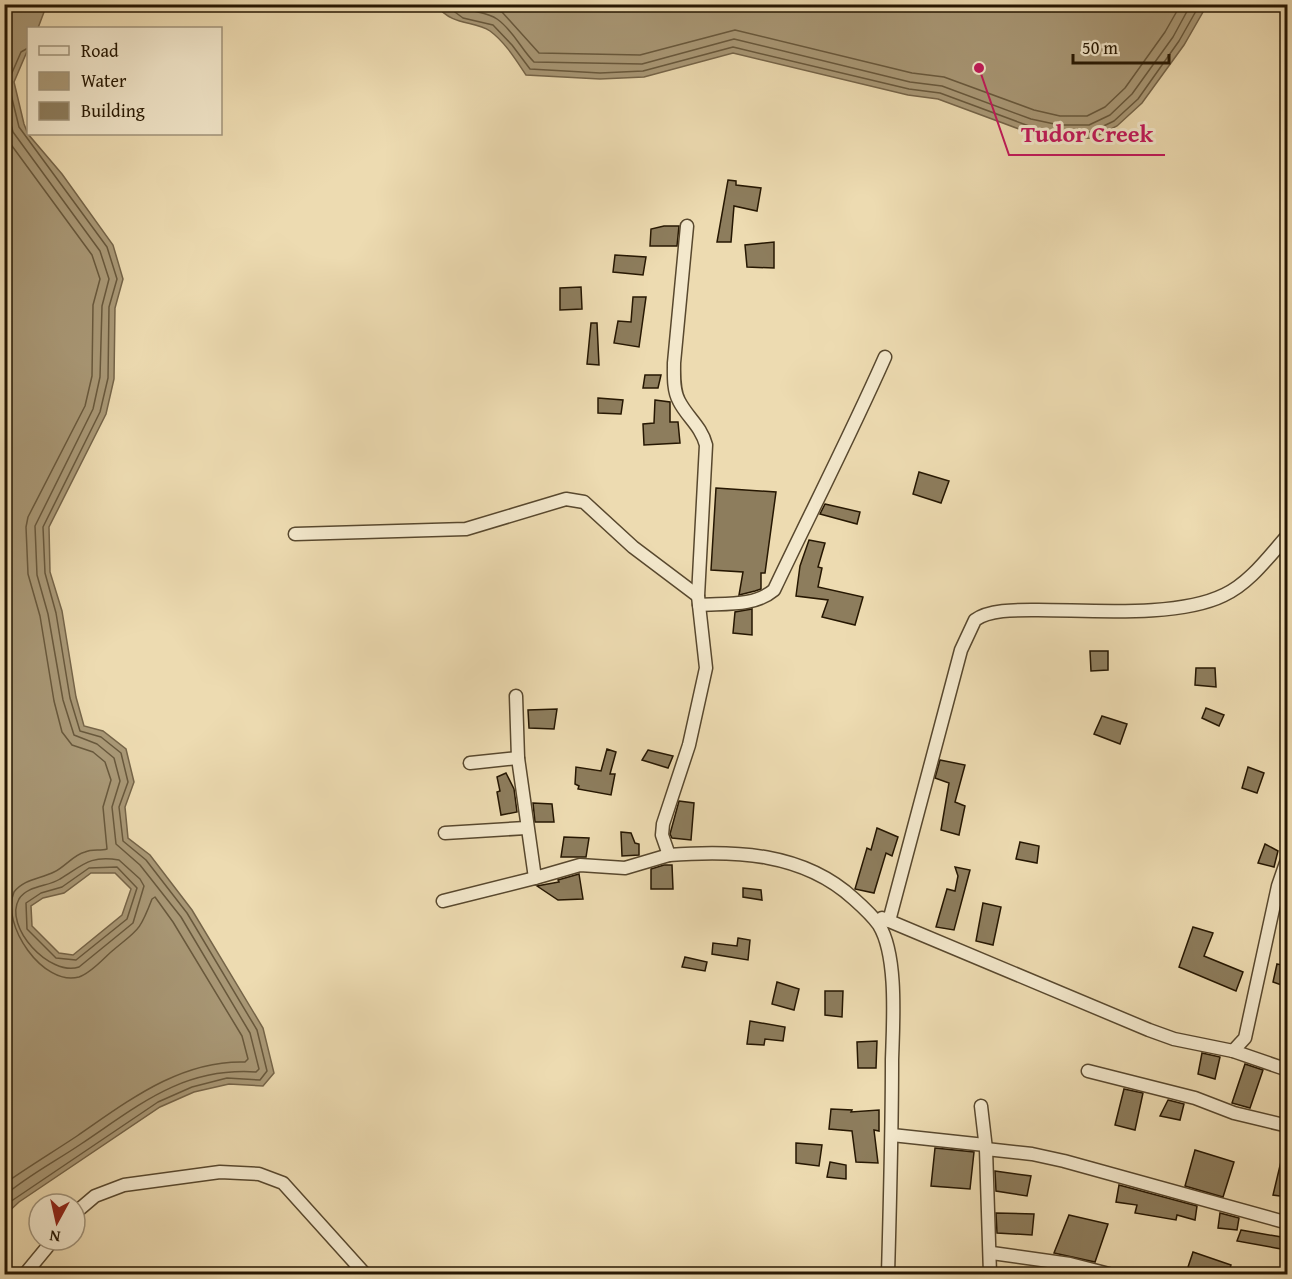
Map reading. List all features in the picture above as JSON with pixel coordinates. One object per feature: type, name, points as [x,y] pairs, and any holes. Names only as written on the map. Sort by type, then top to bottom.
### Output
[{"type":"street","points":[[669,855],[662,835],[663,824],[689,745],[706,668],[698,601],[706,445],[696,423],[679,401],[675,386],[674,363],[687,226]]},
{"type":"street","points":[[295,534],[466,529],[566,499],[577,499],[584,502],[633,547],[698,601],[749,602],[766,597],[774,590],[848,442],[885,357]]},
{"type":"street","points":[[888,921],[958,659],[964,639],[975,620],[996,613],[1030,610],[1131,610],[1206,602],[1225,595],[1239,585],[1256,570],[1287,535]]},
{"type":"street","points":[[516,696],[518,758],[526,828],[535,878]]},
{"type":"street","points":[[470,763],[518,758]]},
{"type":"street","points":[[445,833],[526,828]]},
{"type":"street","points":[[443,901],[580,865],[625,868],[669,855],[727,852],[791,864],[830,878],[870,913],[884,935],[893,990],[888,1275]]},
{"type":"street","points":[[1233,1051],[1245,1038],[1278,886],[1287,857]]},
{"type":"street","points":[[870,913],[1149,1030],[1174,1039],[1233,1051],[1287,1070]]},
{"type":"street","points":[[1088,1071],[1195,1098],[1234,1113],[1287,1126]]},
{"type":"street","points":[[981,1106],[986,1147],[992,1253],[990,1275]]},
{"type":"street","points":[[892,1135],[986,1147],[1064,1161],[1287,1223]]},
{"type":"street","points":[[87,1203],[95,1196],[124,1185],[220,1172],[259,1174],[283,1183],[365,1275]]},
{"type":"street","points":[[25,1275],[43,1252]]},
{"type":"street","points":[[992,1253],[1071,1264],[1109,1275]]},
{"type":"water","points":[[47,4],[38,27],[27,27],[27,51],[14,82],[27,135],[62,174],[113,245],[123,279],[115,308],[114,379],[106,414],[49,527],[50,572],[62,611],[76,697],[84,726],[103,731],[126,749],[134,782],[125,807],[128,838],[150,855],[192,910],[263,1028],[274,1073],[263,1086],[229,1084],[194,1092],[160,1107],[34,1192],[27,1192],[27,1197],[5,1215],[4,5]],"holes":[[[91,873],[115,873],[131,889],[122,915],[73,955],[59,953],[32,926],[31,906],[43,898],[64,893]]]},
{"type":"water","points":[[436,5],[1207,5],[1184,45],[1142,103],[1117,126],[1093,138],[1058,139],[1027,132],[938,99],[908,95],[733,53],[644,77],[600,79],[526,75],[505,46],[490,31],[449,17]]},
{"type":"building","points":[[728,180],[736,181],[736,185],[761,188],[757,211],[734,206],[731,242],[717,242]]},
{"type":"building","points":[[679,226],[677,246],[650,246],[651,229]]},
{"type":"building","points":[[774,242],[774,268],[747,267],[745,245]]},
{"type":"building","points":[[615,255],[646,257],[643,275],[613,272]]},
{"type":"building","points":[[581,287],[582,309],[560,310],[560,288]]},
{"type":"building","points":[[633,297],[646,297],[639,347],[614,343],[618,321],[631,322]]},
{"type":"building","points":[[591,323],[597,323],[599,365],[587,364]]},
{"type":"building","points":[[645,375],[661,375],[658,388],[643,388]]},
{"type":"building","points":[[598,398],[623,400],[621,414],[598,413]]},
{"type":"building","points":[[655,400],[670,402],[670,422],[678,422],[680,443],[644,445],[643,424],[654,423]]},
{"type":"building","points":[[919,472],[949,481],[941,503],[913,494]]},
{"type":"building","points":[[716,488],[776,492],[765,573],[761,573],[761,589],[739,595],[743,572],[711,570]]},
{"type":"building","points":[[825,504],[860,512],[857,524],[820,514]]},
{"type":"building","points":[[809,540],[825,543],[818,567],[822,568],[818,587],[863,597],[855,625],[822,617],[828,600],[796,596],[800,566]]},
{"type":"building","points":[[752,609],[752,635],[733,633],[735,612]]},
{"type":"building","points":[[1090,651],[1108,651],[1108,670],[1091,671]]},
{"type":"building","points":[[1196,668],[1215,668],[1216,687],[1195,685]]},
{"type":"building","points":[[1206,708],[1224,715],[1219,726],[1202,718]]},
{"type":"building","points":[[557,709],[554,729],[529,728],[528,710]]},
{"type":"building","points":[[1102,716],[1127,724],[1120,744],[1094,734]]},
{"type":"building","points":[[607,749],[616,752],[610,774],[615,774],[611,795],[578,789],[579,786],[575,784],[576,767],[601,771]]},
{"type":"building","points":[[648,750],[673,756],[668,768],[642,760]]},
{"type":"building","points":[[940,760],[965,765],[955,802],[965,806],[959,835],[941,830],[949,783],[935,778]]},
{"type":"building","points":[[1248,767],[1264,773],[1257,793],[1242,788]]},
{"type":"building","points":[[506,773],[514,789],[517,812],[501,815],[497,777]]},
{"type":"building","points":[[679,801],[694,803],[691,840],[672,838],[670,834]]},
{"type":"building","points":[[533,803],[552,804],[554,822],[535,822]]},
{"type":"building","points":[[877,828],[898,837],[892,856],[886,853],[874,893],[855,889],[867,848],[871,850]]},
{"type":"building","points":[[621,832],[631,833],[635,843],[639,844],[639,855],[622,856]]},
{"type":"building","points":[[564,837],[589,838],[586,857],[561,857]]},
{"type":"building","points":[[1020,842],[1039,846],[1037,863],[1016,859]]},
{"type":"building","points":[[1265,844],[1278,851],[1274,867],[1258,863]]},
{"type":"building","points":[[672,865],[673,889],[651,889],[651,869]]},
{"type":"building","points":[[955,867],[970,870],[954,930],[936,927],[947,889],[955,891],[958,876]]},
{"type":"building","points":[[579,874],[583,899],[558,900],[537,886],[559,882],[558,880]]},
{"type":"building","points":[[743,888],[761,890],[762,900],[743,897]]},
{"type":"building","points":[[983,903],[1001,907],[993,945],[976,941]]},
{"type":"building","points":[[1193,927],[1213,933],[1204,956],[1243,972],[1236,991],[1179,967]]},
{"type":"building","points":[[738,938],[750,940],[748,960],[712,954],[713,943],[737,946]]},
{"type":"building","points":[[685,957],[707,962],[705,971],[682,967]]},
{"type":"building","points":[[1277,964],[1287,966],[1287,987],[1273,982]]},
{"type":"building","points":[[777,982],[799,989],[794,1010],[772,1004]]},
{"type":"building","points":[[825,991],[843,991],[842,1017],[825,1015]]},
{"type":"building","points":[[750,1021],[785,1027],[783,1041],[765,1039],[764,1045],[747,1044]]},
{"type":"building","points":[[877,1041],[876,1068],[858,1068],[857,1042]]},
{"type":"building","points":[[1202,1053],[1220,1057],[1215,1079],[1198,1074]]},
{"type":"building","points":[[1245,1064],[1263,1070],[1250,1108],[1232,1103]]},
{"type":"building","points":[[1124,1089],[1143,1093],[1135,1130],[1115,1125]]},
{"type":"building","points":[[1168,1100],[1184,1104],[1180,1120],[1160,1116]]},
{"type":"building","points":[[831,1109],[852,1110],[851,1112],[879,1110],[879,1131],[874,1130],[878,1163],[856,1162],[852,1131],[829,1129]]},
{"type":"building","points":[[796,1143],[822,1145],[819,1166],[796,1163]]},
{"type":"building","points":[[935,1148],[974,1152],[970,1189],[931,1186]]},
{"type":"building","points":[[1195,1150],[1234,1162],[1223,1197],[1185,1186]]},
{"type":"building","points":[[1283,1153],[1287,1154],[1287,1197],[1273,1195]]},
{"type":"building","points":[[830,1162],[846,1165],[846,1179],[827,1177]]},
{"type":"building","points":[[995,1171],[1031,1176],[1027,1196],[996,1191]]},
{"type":"building","points":[[1119,1185],[1197,1206],[1195,1220],[1177,1215],[1176,1220],[1135,1213],[1137,1205],[1116,1202]]},
{"type":"building","points":[[996,1213],[1034,1214],[1032,1235],[997,1233]]},
{"type":"building","points":[[1220,1213],[1239,1218],[1237,1230],[1218,1228]]},
{"type":"building","points":[[1069,1215],[1108,1224],[1095,1262],[1054,1253]]},
{"type":"building","points":[[1241,1230],[1287,1238],[1287,1250],[1237,1241]]},
{"type":"building","points":[[1193,1252],[1231,1265],[1228,1275],[1186,1273]]},
{"type":"place","name":"Tudor Creek","points":[[979,68]]}]
